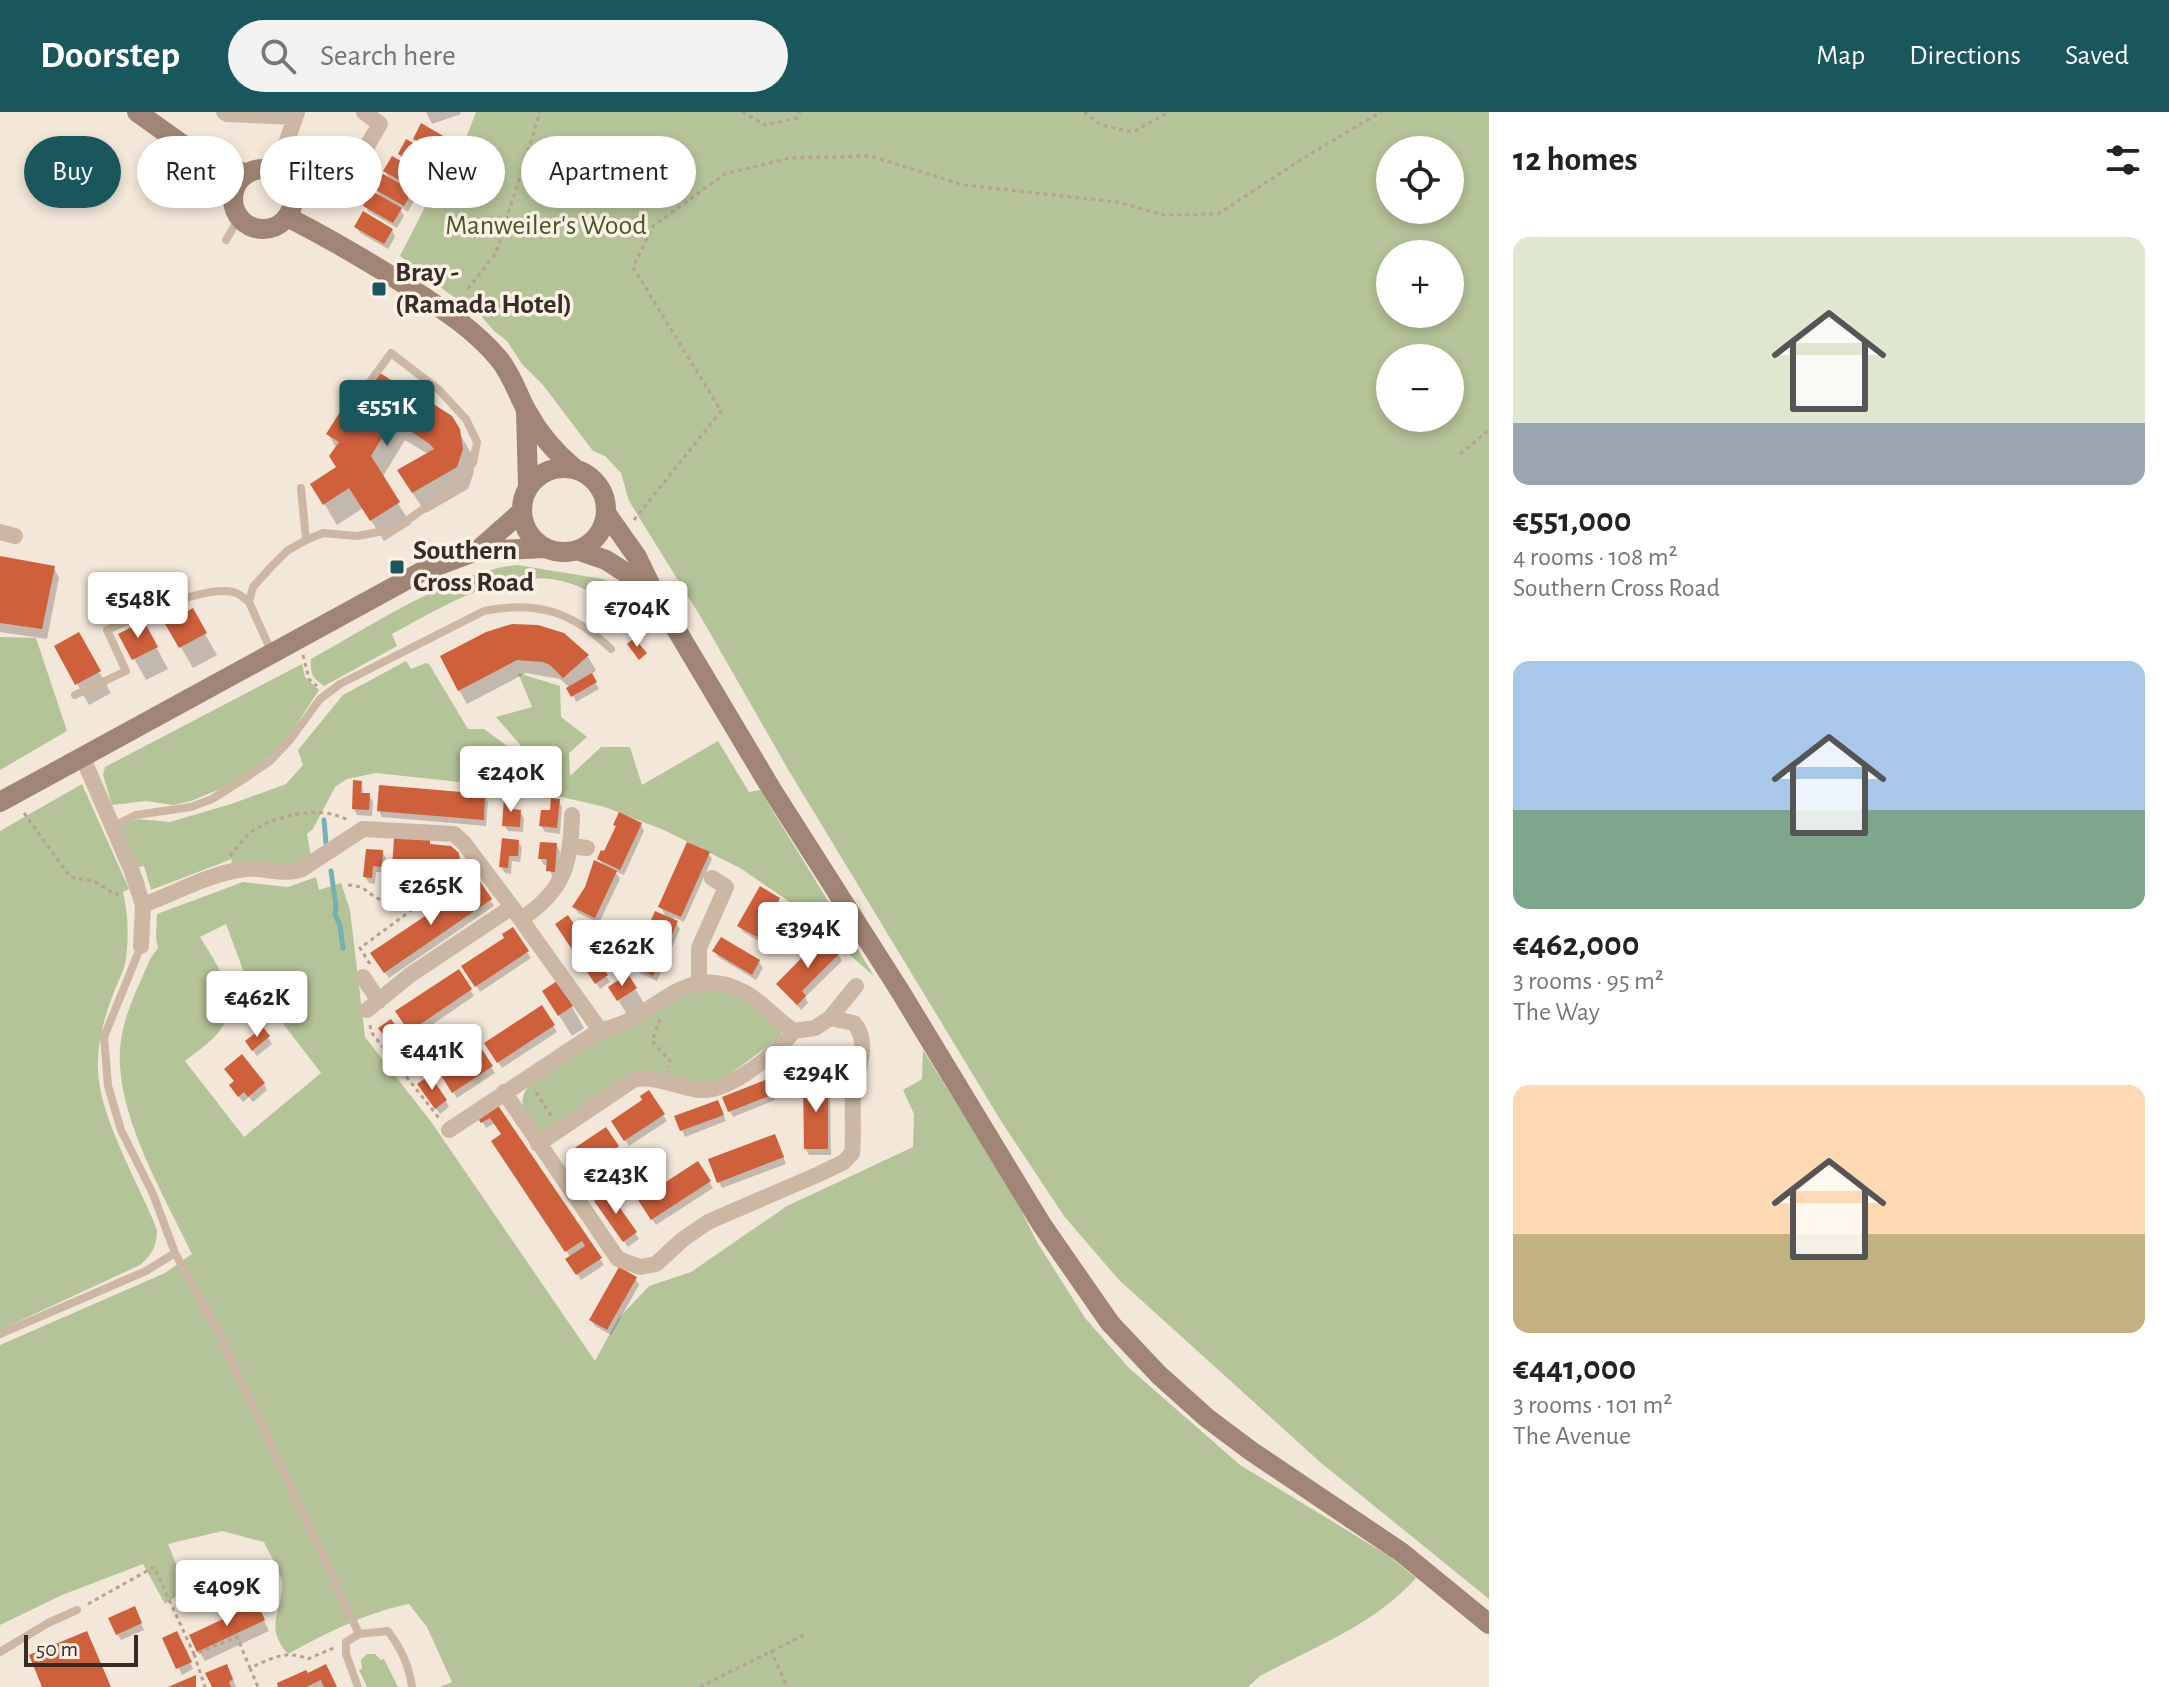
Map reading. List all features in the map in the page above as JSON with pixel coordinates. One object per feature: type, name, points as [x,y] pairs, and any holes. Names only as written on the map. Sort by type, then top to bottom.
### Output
[{"type":"main road","points":[[137,112],[171,136]]},
{"type":"main road","points":[[244,176],[260,169]]},
{"type":"main road","points":[[236,208],[247,225],[261,229],[275,226],[287,217],[291,208]]},
{"type":"main road","points":[[0,802],[421,572],[477,551],[577,550],[599,534],[606,513],[605,500],[597,482],[574,468],[550,447],[526,411],[511,374],[455,306],[287,217]]},
{"type":"main road","points":[[526,411],[528,486],[521,512],[526,530],[545,548]]},
{"type":"main road","points":[[528,486],[547,470],[574,468]]},
{"type":"main road","points":[[477,551],[521,512]]},
{"type":"main road","points":[[606,513],[637,557],[654,592],[772,790],[900,991],[1042,1225],[1110,1323],[1159,1375],[1207,1418],[1401,1552],[1489,1624]]},
{"type":"main road","points":[[577,550],[606,560],[654,592]]},
{"type":"street","points":[[224,112],[296,115],[289,136]]},
{"type":"street","points":[[364,112],[380,124],[373,136]]},
{"type":"street","points":[[82,756],[140,898],[141,946]]},
{"type":"street","points":[[373,1005],[410,975],[517,913],[540,907],[554,892],[579,847],[572,815]]},
{"type":"street","points":[[140,898],[221,874],[260,868],[293,873],[318,861],[356,834],[454,834],[608,1029]]},
{"type":"street","points":[[699,982],[699,948],[726,886]]},
{"type":"street","points":[[368,973],[373,1005]]},
{"type":"street","points":[[449,1130],[504,1092],[608,1029],[641,1015],[681,987],[699,982],[730,985],[748,994],[794,1031]]},
{"type":"street","points":[[538,1144],[633,1080],[643,1077],[703,1090],[728,1084],[760,1062],[794,1031],[815,1028],[830,1018],[856,986]]},
{"type":"street","points":[[504,1092],[618,1259],[640,1267],[656,1264],[708,1222],[795,1186],[844,1162],[852,1153],[853,1097],[862,1039],[854,1023],[830,1018]]},
{"type":"lane","points":[[226,240],[236,208]]},
{"type":"lane","points":[[249,602],[253,587],[287,551],[323,533],[357,536],[395,529],[446,493],[473,463],[477,442],[466,419],[439,390],[391,353],[361,394]]},
{"type":"lane","points":[[301,488],[306,540]]},
{"type":"lane","points":[[75,695],[126,671],[107,630],[214,590],[237,592],[249,602],[272,654]]},
{"type":"lane","points":[[113,826],[136,815],[191,807],[212,799],[270,761],[326,694],[474,616],[510,606],[533,607],[573,619],[611,649]]},
{"type":"lane","points":[[141,946],[104,1037],[108,1086],[121,1130],[153,1194],[175,1253],[217,1329],[359,1634]]},
{"type":"lane","points":[[0,1334],[135,1276],[175,1253]]},
{"type":"lane","points":[[0,1652],[48,1623],[77,1610]]},
{"type":"lane","points":[[358,1687],[346,1654],[346,1642],[359,1634],[388,1631],[401,1649],[412,1687]]},
{"type":"path","points":[[455,306],[496,253],[540,112]]},
{"type":"path","points":[[742,112],[765,125],[797,118],[800,112]]},
{"type":"path","points":[[1084,112],[1101,125],[1133,132],[1169,112]]},
{"type":"path","points":[[622,536],[721,411],[633,267],[653,226],[725,174],[789,158],[870,156],[964,185],[1117,202],[1164,215],[1218,214],[1381,112]]},
{"type":"path","points":[[1460,454],[1489,430]]},
{"type":"path","points":[[295,641],[305,660],[309,679],[326,694]]},
{"type":"path","points":[[221,874],[230,856],[254,830],[275,820],[318,811],[338,814],[356,834]]},
{"type":"path","points":[[24,813],[70,877],[94,881],[114,894],[140,898]]},
{"type":"path","points":[[368,973],[360,948],[479,863]]},
{"type":"path","points":[[348,885],[361,886],[380,900],[396,901],[413,909]]},
{"type":"path","points":[[373,1005],[371,1032],[449,1130]]},
{"type":"path","points":[[662,1015],[652,1041],[670,1061],[662,1082]]},
{"type":"path","points":[[527,1078],[560,1129]]},
{"type":"path","points":[[77,1610],[154,1567],[194,1654],[205,1687]]},
{"type":"path","points":[[700,1687],[806,1634]]},
{"type":"path","points":[[194,1654],[237,1637],[258,1687]]},
{"type":"path","points":[[250,1668],[281,1654],[308,1659],[346,1642]]},
{"type":"path","points":[[771,1650],[787,1687]]},
{"type":"green space","name":"Manweiler's Wood","points":[[476,112],[1489,112],[1489,1599],[1320,1462],[1119,1280],[1064,1216],[1001,1121],[789,771],[702,619],[629,501],[621,473],[605,456],[593,451],[507,341],[476,310],[400,256],[424,208],[505,208],[505,136],[467,136]]},
{"type":"green space","points":[[517,565],[603,579],[623,592],[647,624],[636,632],[609,605],[578,586],[551,579],[523,579],[469,594],[442,607],[392,634],[397,646],[324,686],[313,675],[311,659],[411,603],[466,578]]},
{"type":"green space","points":[[0,637],[36,638],[67,731],[0,770]]},
{"type":"green space","points":[[406,661],[411,669],[429,664],[468,729],[484,729],[528,761],[529,755],[496,717],[532,707],[518,673],[560,686],[561,717],[587,737],[569,753],[570,776],[601,747],[630,747],[642,785],[718,741],[749,792],[760,790],[874,976],[787,900],[740,868],[666,831],[605,807],[532,790],[376,773],[347,779],[335,787],[313,829],[307,834],[311,857],[290,866],[254,861],[231,863],[232,859],[151,890],[144,866],[139,867],[145,884],[142,885],[122,825],[138,819],[170,822],[286,784],[303,765],[298,750],[343,695]]},
{"type":"green space","points":[[302,664],[305,677],[319,690],[288,737],[259,765],[225,787],[191,801],[173,805],[146,801],[112,805],[103,775],[105,767]]},
{"type":"green space","points":[[82,784],[129,889],[123,892],[128,925],[125,962],[101,1036],[99,1083],[111,1126],[157,1230],[156,1240],[151,1253],[140,1265],[0,1330],[0,831]]},
{"type":"green space","points":[[316,877],[319,890],[341,883],[350,910],[365,1037],[432,1123],[595,1361],[618,1319],[649,1286],[691,1272],[787,1206],[913,1147],[914,1114],[903,1090],[922,1079],[923,1050],[1012,1192],[1037,1242],[1085,1318],[1129,1368],[1240,1465],[1389,1556],[1416,1578],[1382,1609],[1362,1622],[1260,1676],[1248,1687],[440,1687],[452,1682],[427,1627],[409,1604],[347,1624],[288,1654],[275,1627],[282,1594],[281,1578],[264,1542],[222,1531],[168,1544],[186,1590],[165,1604],[143,1564],[62,1595],[0,1625],[0,1345],[165,1273],[192,1254],[153,1175],[130,1118],[120,1061],[127,1015],[150,959],[158,948],[157,914],[243,882],[288,887]],"holes":[[[226,924],[256,1005],[281,1021],[321,1073],[244,1137],[185,1061],[215,1036],[228,1015],[228,992],[224,980],[200,937]]]},
{"type":"green space","points":[[697,989],[724,992],[744,1000],[781,1032],[781,1036],[729,1075],[707,1084],[648,1074],[540,1133],[524,1111],[523,1099],[529,1086],[600,1038],[632,1028],[675,999]]},
{"type":"green space","points":[[367,1654],[384,1659],[398,1687],[367,1687],[359,1670],[362,1669],[361,1660]]},
{"type":"building","points":[[421,123],[443,136],[414,136]]},
{"type":"building","points":[[392,156],[398,159],[398,180],[383,171]]},
{"type":"building","points":[[382,176],[398,182],[398,203],[382,194]]},
{"type":"building","points":[[382,197],[402,208],[393,223],[367,208],[382,208]]},
{"type":"building","points":[[363,211],[393,229],[384,244],[354,227]]},
{"type":"building","points":[[380,373],[414,395],[406,407],[412,411],[421,396],[452,416],[460,429],[463,449],[457,467],[412,493],[397,470],[434,449],[393,420],[371,456],[400,502],[370,521],[349,488],[323,505],[310,484],[336,467],[329,456],[339,442],[326,434],[340,412],[351,419]]},
{"type":"building","points":[[0,556],[55,566],[42,629],[0,623]]},
{"type":"building","points":[[193,608],[207,633],[179,648],[165,624]]},
{"type":"building","points":[[144,621],[158,647],[132,660],[118,634]]},
{"type":"building","points":[[512,624],[538,625],[564,633],[589,655],[563,678],[543,662],[517,660],[458,691],[440,656],[486,632]]},
{"type":"building","points":[[79,632],[101,671],[75,685],[54,646]]},
{"type":"building","points":[[634,638],[647,653],[639,660],[627,644]]},
{"type":"building","points":[[592,673],[597,682],[571,697],[566,688]]},
{"type":"building","points":[[353,780],[362,781],[361,793],[370,793],[369,810],[352,809]]},
{"type":"building","points":[[379,785],[485,794],[484,820],[377,811]]},
{"type":"building","points":[[504,797],[513,797],[512,809],[521,810],[520,827],[502,826]]},
{"type":"building","points":[[551,798],[560,799],[557,828],[539,826],[541,810],[550,810]]},
{"type":"building","points":[[619,812],[642,823],[620,870],[597,859],[616,826],[613,825]]},
{"type":"building","points":[[394,838],[430,840],[430,844],[451,846],[459,853],[460,863],[450,872],[392,868]]},
{"type":"building","points":[[502,838],[519,840],[518,856],[509,856],[508,868],[499,867]]},
{"type":"building","points":[[540,842],[557,843],[555,872],[546,871],[547,859],[538,859]]},
{"type":"building","points":[[687,842],[710,852],[681,917],[658,907]]},
{"type":"building","points":[[366,849],[383,850],[382,867],[373,866],[372,878],[363,877]]},
{"type":"building","points":[[594,860],[617,871],[595,918],[572,907],[585,887]]},
{"type":"building","points":[[479,880],[492,899],[384,973],[370,953]]},
{"type":"building","points":[[760,886],[780,898],[757,937],[737,926]]},
{"type":"building","points":[[655,911],[678,921],[653,976],[631,966]]},
{"type":"building","points":[[568,915],[608,975],[595,984],[555,924]]},
{"type":"building","points":[[513,927],[529,951],[475,987],[461,966],[504,938],[502,934]]},
{"type":"building","points":[[823,936],[840,953],[802,991],[806,996],[797,1005],[776,984]]},
{"type":"building","points":[[721,937],[760,960],[752,975],[712,951]]},
{"type":"building","points":[[459,969],[472,989],[409,1032],[395,1011]]},
{"type":"building","points":[[628,974],[637,988],[617,1001],[608,987]]},
{"type":"building","points":[[557,981],[573,1006],[558,1016],[542,991]]},
{"type":"building","points":[[542,1005],[555,1025],[497,1063],[484,1043]]},
{"type":"building","points":[[391,1019],[409,1044],[396,1053],[378,1028]]},
{"type":"building","points":[[263,1027],[270,1036],[252,1051],[245,1041]]},
{"type":"building","points":[[479,1045],[493,1066],[452,1093],[439,1072]]},
{"type":"building","points":[[791,1047],[838,1051],[837,1069],[790,1065]]},
{"type":"building","points":[[242,1054],[265,1083],[248,1097],[244,1092],[238,1097],[229,1085],[234,1081],[224,1069]]},
{"type":"building","points":[[430,1075],[447,1100],[435,1109],[417,1084]]},
{"type":"building","points":[[768,1079],[774,1094],[728,1112],[722,1097]]},
{"type":"building","points":[[803,1079],[828,1079],[828,1149],[804,1149]]},
{"type":"building","points":[[649,1090],[665,1114],[624,1141],[611,1121],[642,1100],[640,1096]]},
{"type":"building","points":[[718,1100],[724,1115],[680,1131],[674,1116]]},
{"type":"building","points":[[497,1104],[602,1258],[576,1275],[565,1259],[585,1246],[582,1241],[565,1252],[491,1141],[501,1134],[490,1118],[481,1123],[477,1117]]},
{"type":"building","points":[[606,1127],[619,1146],[580,1173],[567,1153]]},
{"type":"building","points":[[775,1134],[784,1157],[717,1183],[708,1159]]},
{"type":"building","points":[[698,1161],[711,1181],[651,1220],[638,1200]]},
{"type":"building","points":[[608,1191],[637,1232],[623,1242],[594,1201]]},
{"type":"building","points":[[619,1267],[637,1277],[607,1330],[589,1320]]},
{"type":"building","points":[[257,1603],[265,1620],[197,1652],[189,1635]]},
{"type":"building","points":[[135,1606],[142,1623],[116,1635],[108,1618]]},
{"type":"building","points":[[87,1631],[111,1687],[42,1687],[29,1655]]},
{"type":"building","points":[[177,1631],[192,1662],[176,1669],[162,1638]]},
{"type":"building","points":[[227,1664],[233,1679],[229,1682],[231,1687],[212,1687],[205,1673]]},
{"type":"building","points":[[326,1664],[337,1687],[324,1687],[321,1680],[306,1687],[278,1687],[277,1683]]},
{"type":"building","points":[[196,1675],[196,1687],[168,1687]]},
{"type":"waterway","points":[[324,820],[326,843]]},
{"type":"waterway","points":[[331,871],[335,915],[340,925],[343,948]]},
{"type":"place","name":"Bray - (Ramada Hotel)","points":[[379,289]]},
{"type":"place","name":"Southern Cross Road","points":[[397,567]]}]
